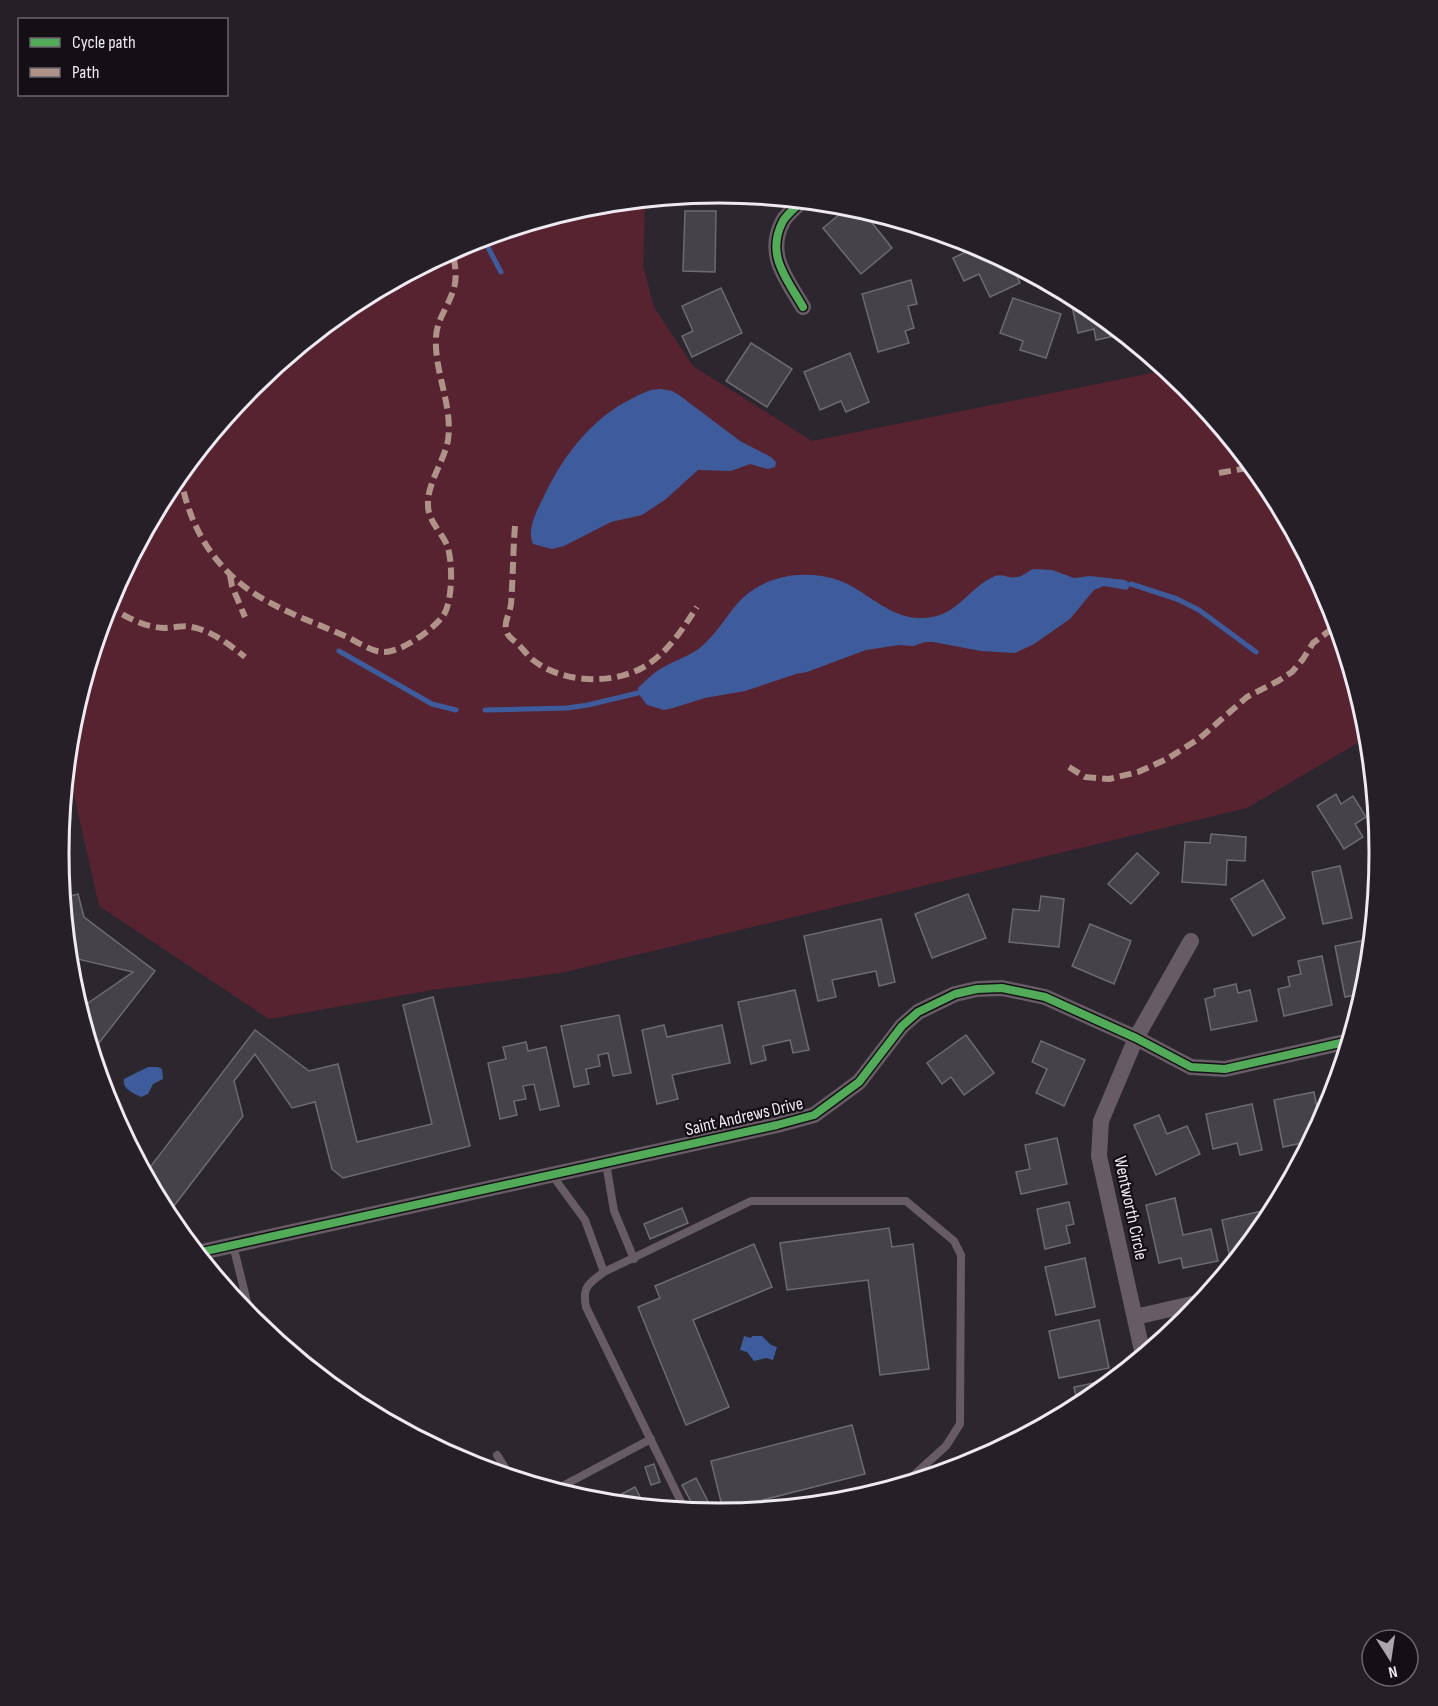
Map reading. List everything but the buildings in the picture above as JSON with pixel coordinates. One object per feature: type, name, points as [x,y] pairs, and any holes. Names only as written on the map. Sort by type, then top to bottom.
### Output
[{"type":"street","points":[[795,208],[784,220],[777,239],[777,262],[804,307]]},
{"type":"street","name":"Wentworth Circle","points":[[1141,1347],[1099,1156],[1101,1121],[1136,1038],[1191,941]]},
{"type":"street","name":"Saint Andrews Drive","points":[[205,1251],[814,1115],[859,1083],[902,1026],[918,1012],[955,994],[977,989],[1002,988],[1033,993],[1136,1038],[1191,1067],[1225,1069],[1341,1043]]},
{"type":"street","points":[[1135,1317],[1186,1305]]},
{"type":"lane","points":[[606,1163],[614,1211],[634,1259]]},
{"type":"lane","points":[[552,1175],[585,1220],[604,1272]]},
{"type":"lane","points":[[681,1502],[586,1307],[584,1294],[588,1285],[604,1272],[751,1201],[906,1201],[954,1241],[961,1255],[960,1424],[946,1446],[917,1472]]},
{"type":"lane","points":[[232,1245],[245,1298]]},
{"type":"lane","points":[[565,1485],[651,1439]]},
{"type":"lane","points":[[497,1455],[505,1467]]},
{"type":"shaded area","points":[[646,208],[643,265],[654,307],[693,366],[812,441],[1157,372],[1208,424],[1235,457],[1282,528],[1320,604],[1335,644],[1359,742],[1247,808],[561,973],[432,990],[269,1019],[99,906],[73,789],[81,726],[103,644],[118,604],[156,528],[203,457],[259,393],[290,364],[323,337],[394,290],[470,252],[510,237],[592,215],[634,209]]},
{"type":"water","points":[[661,389],[679,395],[740,441],[771,457],[776,462],[775,467],[768,469],[750,464],[731,471],[698,470],[666,499],[642,515],[611,522],[564,546],[552,549],[533,544],[531,532],[536,513],[569,453],[591,428],[617,407],[645,392]]},
{"type":"water","points":[[1033,569],[1052,570],[1074,578],[1090,576],[1125,580],[1131,584],[1127,590],[1104,586],[1094,590],[1070,619],[1034,644],[1015,653],[981,651],[925,642],[913,646],[899,645],[866,650],[807,672],[745,691],[705,698],[664,710],[647,705],[638,693],[638,688],[655,672],[702,646],[747,594],[771,581],[798,575],[838,580],[898,614],[921,618],[934,617],[953,608],[985,581],[995,576],[1019,577]]},
{"type":"water","points":[[148,1067],[162,1069],[163,1079],[153,1084],[148,1094],[141,1097],[126,1088],[124,1079]]},
{"type":"water","points":[[744,1336],[751,1338],[762,1336],[771,1345],[777,1347],[773,1360],[766,1358],[754,1361],[747,1352],[740,1350]]},
{"type":"waterway","points":[[487,246],[501,272]]},
{"type":"waterway","points":[[1131,584],[1177,599],[1199,610],[1256,652]]},
{"type":"waterway","points":[[339,651],[432,704],[456,710]]},
{"type":"waterway","points":[[485,710],[567,708],[638,693]]},
{"type":"marked path","points":[[183,486],[190,512],[207,546],[236,580],[264,600],[368,648],[382,652],[389,652],[406,645],[432,627],[446,610],[451,581],[449,552],[432,521],[428,497],[448,440],[448,414],[438,363],[436,337],[438,324],[455,286],[454,260]]},
{"type":"marked path","points":[[1219,473],[1243,469]]},
{"type":"marked path","points":[[515,526],[511,604],[506,630],[509,637],[545,668],[586,679],[616,677],[642,668],[666,649],[697,607]]},
{"type":"marked path","points":[[230,575],[232,586],[245,617]]},
{"type":"marked path","points":[[116,610],[148,626],[164,628],[189,626],[199,629],[220,639],[245,657]]},
{"type":"marked path","points":[[1069,767],[1085,777],[1109,779],[1138,772],[1167,759],[1200,738],[1247,697],[1292,672],[1313,643],[1330,630]]},
{"type":"cycle path","points":[[795,208],[783,221],[776,245],[780,266],[803,307]]},
{"type":"cycle path","points":[[205,1251],[814,1115],[859,1082],[902,1026],[918,1012],[955,994],[977,989],[1002,988],[1045,997],[1136,1038],[1191,1067],[1225,1069],[1341,1043]]}]
